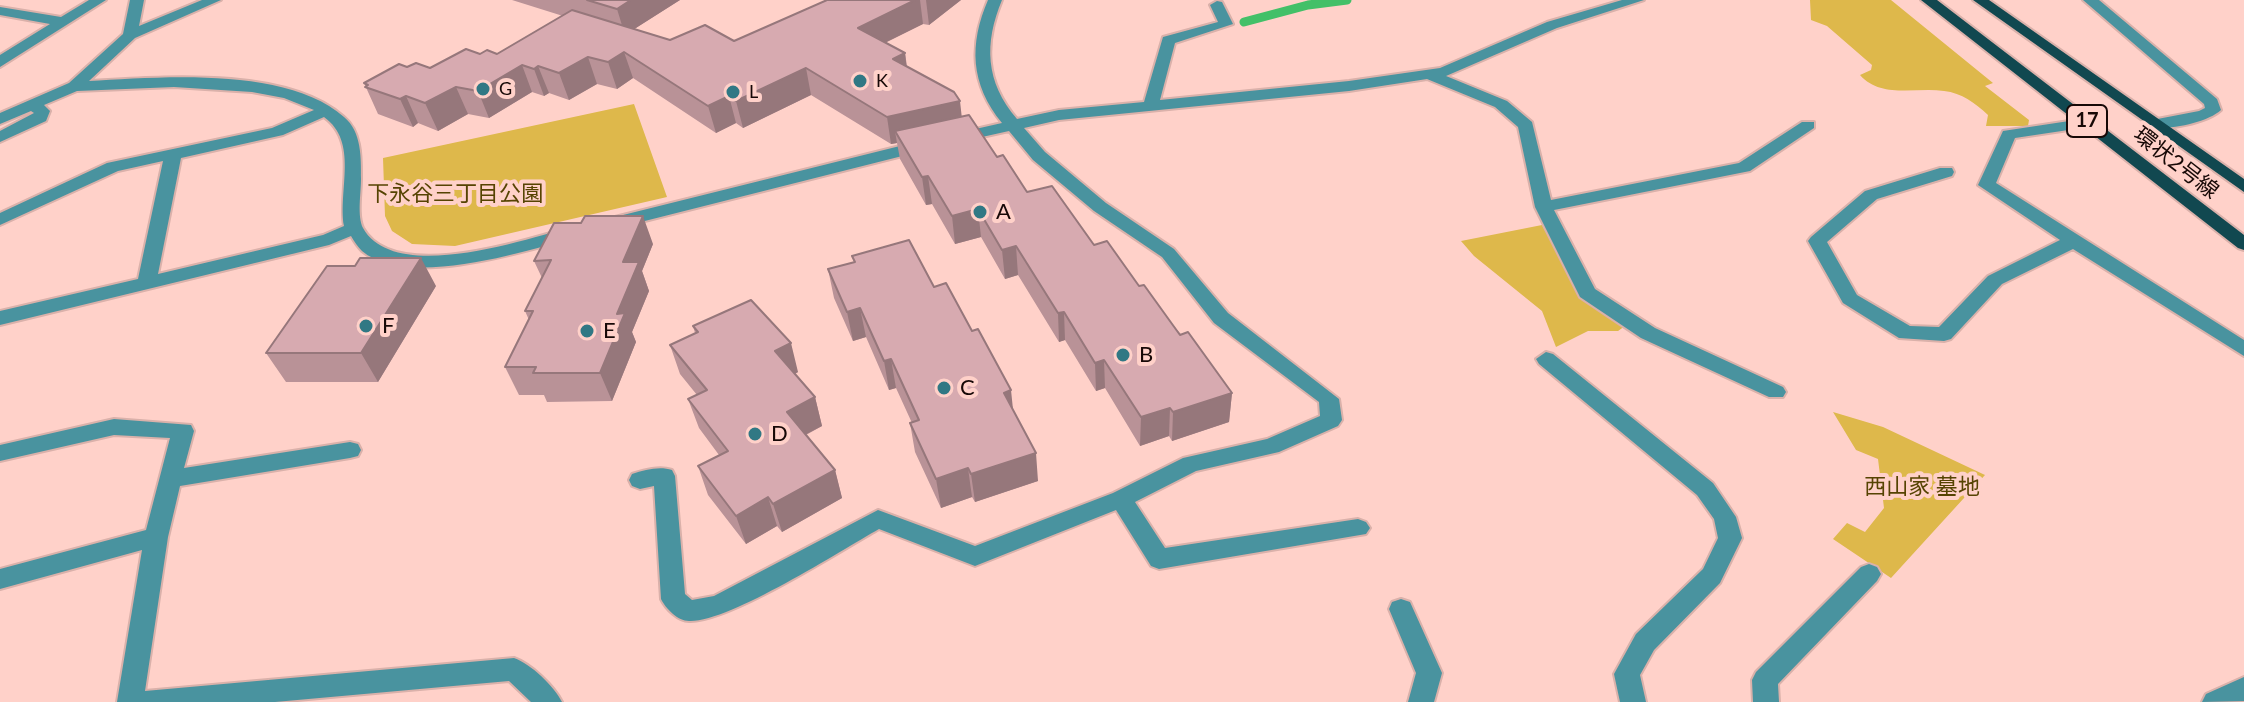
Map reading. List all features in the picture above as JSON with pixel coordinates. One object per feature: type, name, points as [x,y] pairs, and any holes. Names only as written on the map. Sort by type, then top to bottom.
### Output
[{"type":"main road","name":"環状2号線","points":[[1928,0],[2244,244]]},
{"type":"main road","name":"環状2号線","points":[[1980,0],[2244,187]]},
{"type":"street","points":[[0,62],[99,0]]},
{"type":"street","points":[[130,35],[137,0]]},
{"type":"street","points":[[0,119],[74,86],[130,35],[214,0]]},
{"type":"street","points":[[640,480],[664,476],[673,599],[688,611],[718,606],[878,519],[975,556],[1121,499],[1191,464],[1271,446],[1331,420],[1329,399],[1221,318],[1168,253],[1100,207],[1052,166],[1002,112],[982,69],[984,26],[995,0]]},
{"type":"street","points":[[74,86],[164,82],[270,90],[302,98],[341,122],[351,141],[354,228],[372,250],[411,262],[462,261],[1059,115],[1349,86],[1443,72],[1552,25],[1637,0]]},
{"type":"street","points":[[2090,0],[2211,102],[2213,110],[2203,115],[2153,124]]},
{"type":"street","points":[[1151,105],[1168,40],[1226,24],[1217,5]]},
{"type":"street","points":[[0,11],[63,22]]},
{"type":"street","points":[[1428,74],[1501,104],[1526,125],[1544,207],[1587,293],[1648,333],[1776,392]]},
{"type":"street","points":[[0,137],[40,118],[42,111],[31,105]]},
{"type":"street","points":[[0,220],[113,167],[277,132],[324,111]]},
{"type":"street","points":[[2089,123],[2009,134],[1987,185],[2244,349]]},
{"type":"street","points":[[1544,207],[1744,167],[1808,125]]},
{"type":"street","points":[[147,282],[173,154]]},
{"type":"street","points":[[1946,172],[1871,195],[1817,241],[1850,299],[1906,333],[1944,334],[1995,280],[2074,241]]},
{"type":"street","points":[[0,318],[329,239],[354,228]]},
{"type":"street","points":[[1546,359],[1705,489],[1725,517],[1730,538],[1712,576],[1645,642],[1627,674],[1633,702]]},
{"type":"street","points":[[0,453],[114,427],[183,431],[156,537],[130,702]]},
{"type":"street","points":[[172,479],[350,450]]},
{"type":"street","points":[[1121,499],[1159,559],[1358,528]]},
{"type":"street","points":[[0,579],[156,537]]},
{"type":"street","points":[[1766,702],[1765,680],[1869,574]]},
{"type":"street","points":[[1401,609],[1429,673],[1421,702]]},
{"type":"street","points":[[147,702],[514,669],[549,702]]},
{"type":"street","points":[[2215,702],[2244,688]]},
{"type":"green space","points":[[1810,0],[1891,0],[1993,83],[1985,86],[2029,120],[2028,126],[1986,126],[1988,115],[1968,99],[1951,92],[1888,90],[1868,82],[1860,75],[1871,70],[1872,65],[1827,26],[1811,20]]},
{"type":"green space","name":"下永谷三丁目公園","points":[[634,104],[667,197],[455,246],[412,244],[392,231],[385,216],[383,158]]},
{"type":"green space","points":[[1542,225],[1579,294],[1625,326],[1618,331],[1588,331],[1556,347],[1542,311],[1474,256],[1461,241]]},
{"type":"green space","name":"西山家 墓地","points":[[1833,412],[1883,427],[1985,475],[1891,578],[1833,539],[1847,523],[1865,532],[1884,508],[1878,459],[1856,450]]},
{"type":"building","points":[[587,0],[631,0],[617,9]]},
{"type":"building","points":[[827,0],[915,0],[858,28],[905,53],[893,59],[954,92],[960,101],[887,117],[806,68],[736,101],[729,96],[708,106],[624,52],[608,62],[588,57],[559,73],[538,66],[534,69],[522,65],[478,91],[456,87],[425,103],[406,96],[400,99],[365,87],[368,85],[364,83],[399,64],[407,67],[416,63],[430,68],[466,49],[480,54],[487,50],[497,54],[572,10],[670,40],[705,25],[734,41]]},
{"type":"building","points":[[969,115],[997,157],[1003,155],[1027,192],[1052,186],[1094,245],[1107,241],[1180,335],[1188,332],[1232,393],[1173,412],[1170,408],[1141,417],[1104,360],[1095,363],[1064,312],[1058,313],[1016,246],[1002,250],[978,209],[952,216],[928,176],[922,177],[895,131]]},
{"type":"building","points":[[585,216],[643,216],[623,262],[639,262],[617,314],[625,313],[600,373],[533,373],[536,367],[505,367],[533,311],[525,311],[551,260],[534,261],[554,223],[581,223]]},
{"type":"building","name":"C","points":[[909,240],[934,287],[946,283],[972,331],[978,329],[1011,390],[1004,393],[1036,453],[971,474],[968,468],[936,479],[910,423],[919,420],[891,359],[884,361],[860,308],[847,312],[828,269],[855,262],[852,256]]},
{"type":"building","points":[[360,258],[421,258],[361,353],[266,353],[327,266],[355,266]]},
{"type":"building","name":"D","points":[[751,300],[791,343],[775,351],[815,397],[787,412],[835,470],[773,504],[768,497],[736,516],[698,466],[728,451],[688,399],[707,390],[670,345],[698,332],[693,326]]},
{"type":"waterway","points":[[1244,22],[1308,5],[1347,0]]},
{"type":"place","name":"K","points":[[860,81]]},
{"type":"place","name":"G","points":[[483,89]]},
{"type":"place","name":"L","points":[[733,92]]},
{"type":"place","name":"A","points":[[980,212]]},
{"type":"place","name":"F","points":[[366,326]]},
{"type":"place","name":"E","points":[[587,331]]},
{"type":"place","name":"B","points":[[1123,355]]},
{"type":"place","name":"C","points":[[944,388]]},
{"type":"place","name":"D","points":[[755,434]]}]
